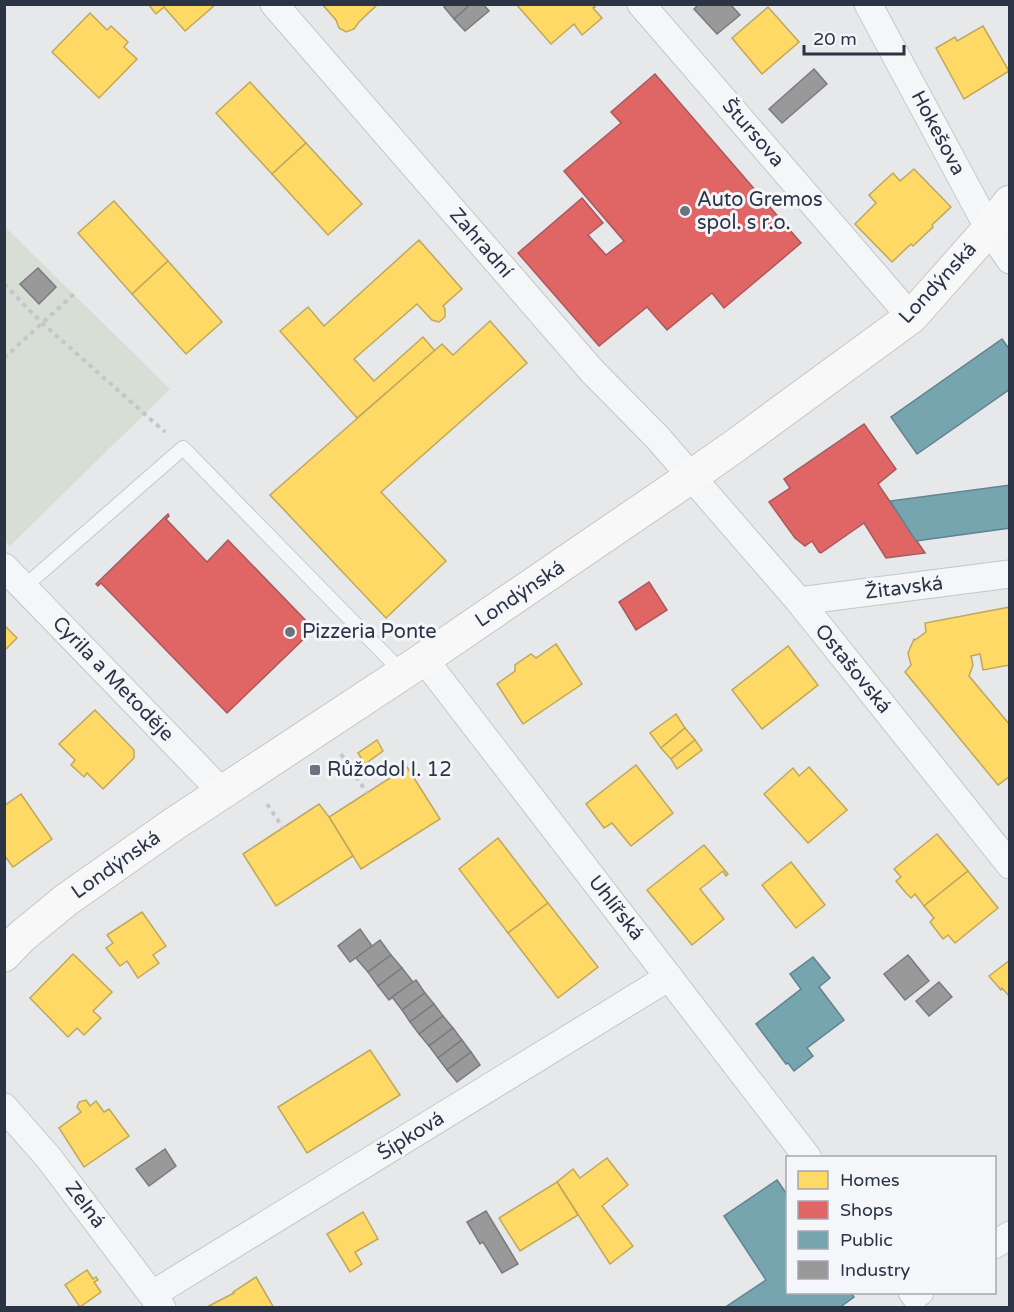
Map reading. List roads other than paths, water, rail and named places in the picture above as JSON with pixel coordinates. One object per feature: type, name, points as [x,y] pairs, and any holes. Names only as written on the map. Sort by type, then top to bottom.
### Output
[{"type":"main road","name":"Londýnská","points":[[4,955],[21,937],[66,900],[174,824],[414,666],[692,476],[911,317],[1010,202]]},
{"type":"street","name":"Zahradní","points":[[274,4],[592,371],[692,476]]},
{"type":"street","name":"Štursova","points":[[642,4],[911,317]]},
{"type":"street","name":"Hokešova","points":[[868,4],[989,229],[1010,260]]},
{"type":"street","name":"Ostašovská","points":[[692,476],[799,601],[1010,865]]},
{"type":"street","name":"Cyrila a Metoděje","points":[[4,567],[222,792]]},
{"type":"street","name":"Žitavská","points":[[799,601],[1010,574]]},
{"type":"street","name":"Uhlířská","points":[[414,666],[669,977],[806,1156]]},
{"type":"street","name":"Šípková","points":[[157,1301],[669,977]]},
{"type":"street","name":"Zelná","points":[[4,1107],[48,1157],[157,1301]]},
{"type":"street","points":[[996,1244],[1010,1235]]},
{"type":"lane","points":[[24,587],[183,448],[414,666]]},
{"type":"place","name":"Auto Gremos spol. s r.o.","points":[[685,211]]},
{"type":"place","name":"Pizzeria Ponte","points":[[290,632]]},
{"type":"place","name":"Růžodol I. 12","points":[[315,770]]}]
